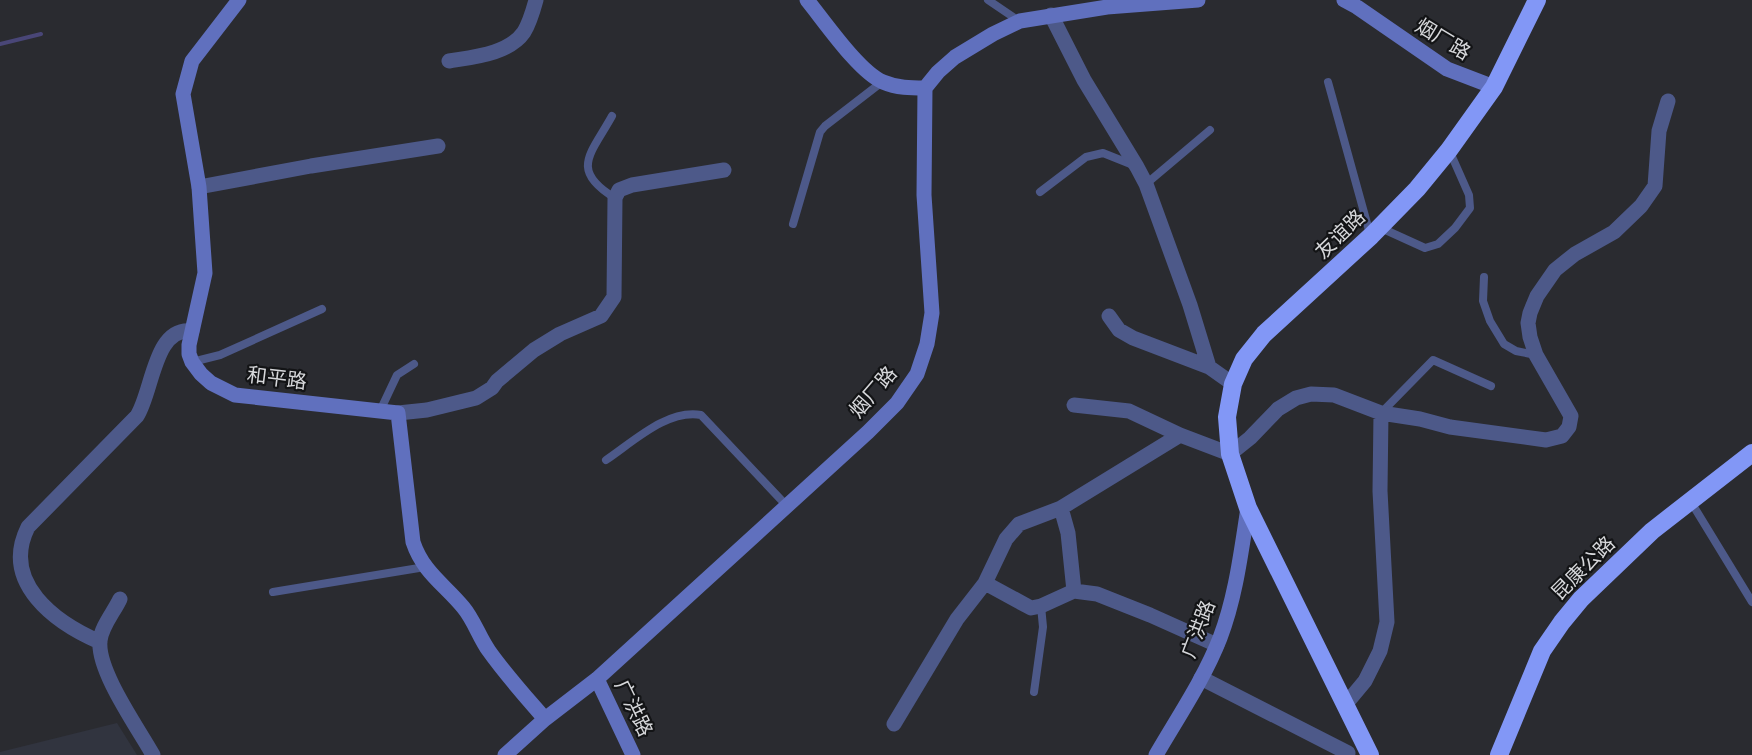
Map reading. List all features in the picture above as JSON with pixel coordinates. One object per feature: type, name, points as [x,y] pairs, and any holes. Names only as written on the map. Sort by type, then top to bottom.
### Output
[{"type":"highway","name":"友谊路","points":[[1248,508],[1230,454],[1227,417],[1233,384],[1244,359],[1264,334],[1417,189],[1449,150],[1494,87],[1537,0]]},
{"type":"highway","name":"昆康公路","points":[[1499,755],[1542,651],[1581,599],[1652,531],[1752,453]]},
{"type":"highway","points":[[1248,508],[1370,755]]},
{"type":"street","points":[[192,363],[189,345],[205,273],[204,231],[183,94],[192,61],[238,0]]},
{"type":"street","points":[[449,61],[495,51],[513,42],[523,33],[536,0]]},
{"type":"street","points":[[807,0],[851,54],[882,82],[901,87],[925,88],[955,57],[993,33],[1020,21],[1107,3],[1198,0]]},
{"type":"street","name":"烟厂路","points":[[1344,0],[1447,69],[1494,87]]},
{"type":"street","points":[[1051,15],[1084,80],[1146,184],[1190,305],[1209,367]]},
{"type":"street","name":"烟厂路","points":[[505,755],[545,719],[597,679],[868,432],[897,403],[917,374],[927,344],[932,313],[924,195],[925,88]]},
{"type":"street","points":[[1074,405],[1129,411],[1180,435],[1230,454],[1250,438],[1278,409],[1296,398],[1311,394],[1334,395],[1381,413],[1420,419],[1450,427],[1546,440],[1562,436],[1569,427],[1571,416],[1536,355],[1528,323],[1530,313],[1537,296],[1555,270],[1575,254],[1614,232],[1641,206],[1655,186],[1659,131],[1668,101]]},
{"type":"street","points":[[199,187],[438,146]]},
{"type":"street","points":[[545,719],[493,657],[463,607],[425,567],[418,555],[413,542],[398,413],[427,410],[476,398],[492,388],[497,381],[534,350],[560,334],[601,316],[615,297],[615,198],[619,190],[632,185],[724,170]]},
{"type":"street","points":[[1109,316],[1119,330],[1133,338],[1209,367],[1233,384]]},
{"type":"street","points":[[100,642],[72,630],[30,599],[19,579],[15,561],[17,546],[28,527],[137,416],[144,405],[160,351],[166,342],[183,330],[192,332]]},
{"type":"street","name":"和平路","points":[[192,363],[211,383],[235,395],[398,413]]},
{"type":"street","points":[[1345,705],[1365,681],[1380,651],[1387,622],[1380,491],[1381,413]]},
{"type":"street","points":[[894,724],[957,619],[985,583],[1006,539],[1019,524],[1061,508],[1180,435]]},
{"type":"street","points":[[1061,508],[1068,534],[1074,591]]},
{"type":"street","name":"广洪路","points":[[1156,755],[1201,678],[1217,645],[1235,590],[1248,508]]},
{"type":"street","points":[[985,583],[1031,608],[1041,606],[1074,591],[1097,594],[1217,645]]},
{"type":"street","points":[[120,599],[102,633],[100,642],[102,659],[109,680],[153,755]]},
{"type":"street","points":[[1201,678],[1348,754],[1356,727]]},
{"type":"street","name":"广洪路","points":[[597,679],[633,755]]},
{"type":"lane","points":[[988,0],[1020,21]]},
{"type":"lane","points":[[793,224],[820,132],[882,82]]},
{"type":"lane","points":[[1328,82],[1375,231],[1425,249],[1438,244],[1455,228],[1470,208],[1469,195],[1449,150]]},
{"type":"lane","points":[[612,116],[587,161],[590,177],[598,188],[615,198]]},
{"type":"lane","points":[[1146,184],[1210,130]]},
{"type":"lane","points":[[1040,192],[1086,157],[1103,153],[1137,167]]},
{"type":"lane","points":[[1484,277],[1483,301],[1490,321],[1504,344],[1516,351],[1536,355]]},
{"type":"lane","points":[[192,363],[220,355],[322,309]]},
{"type":"lane","points":[[1381,413],[1433,360],[1491,386]]},
{"type":"lane","points":[[380,411],[397,375],[414,364]]},
{"type":"lane","points":[[606,460],[667,420],[689,413],[701,415],[786,505]]},
{"type":"lane","points":[[1690,501],[1752,602]]},
{"type":"lane","points":[[273,592],[425,567]]},
{"type":"lane","points":[[1034,692],[1042,627],[1041,606]]},
{"type":"shaded area","points":[[117,723],[137,755],[0,755],[0,752]]},
{"type":"waterway","points":[[0,44],[41,34]]}]
